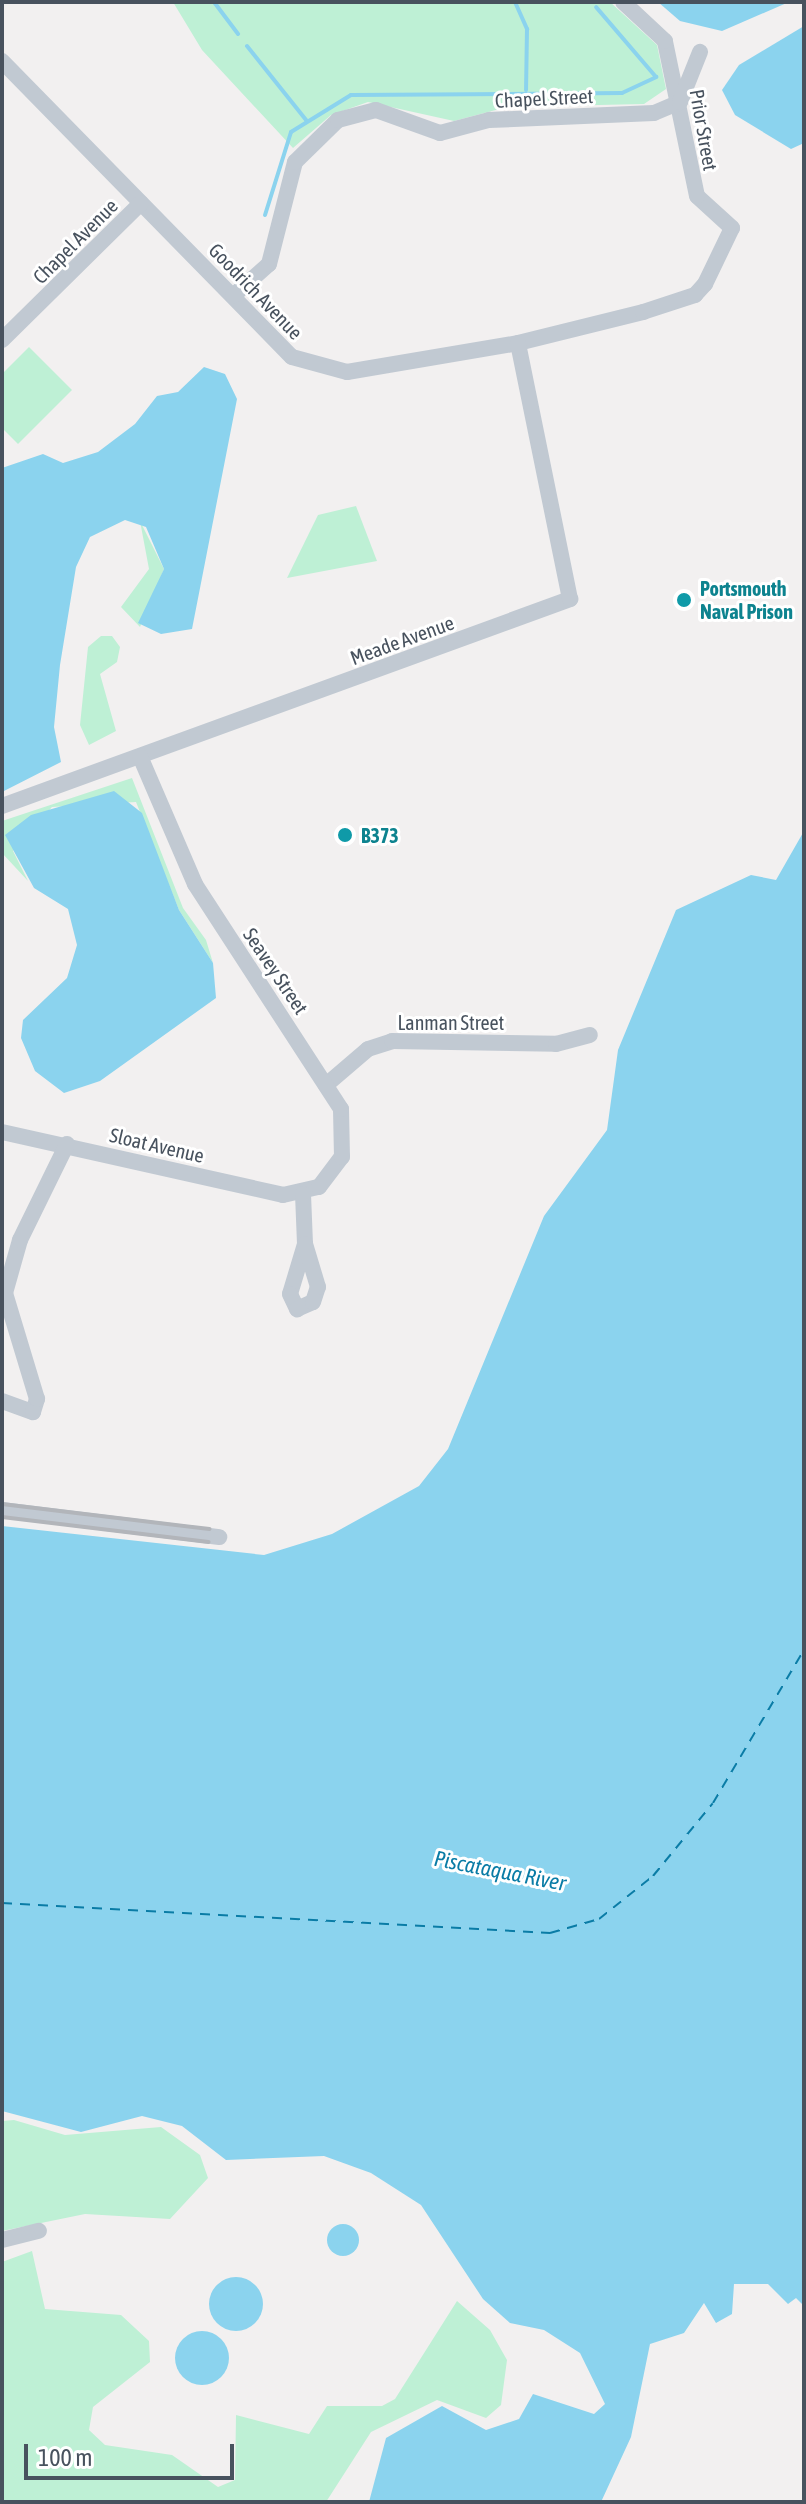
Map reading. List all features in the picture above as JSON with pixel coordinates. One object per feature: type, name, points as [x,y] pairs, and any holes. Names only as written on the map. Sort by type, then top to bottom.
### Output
[{"type":"street","name":"Prior Street","points":[[623,2],[665,41],[697,196],[727,219],[732,234],[695,295]]},
{"type":"street","points":[[680,102],[700,52]]},
{"type":"street","name":"Goodrich Avenue","points":[[2,61],[292,357],[329,371],[518,343],[695,295]]},
{"type":"street","name":"Chapel Street","points":[[233,296],[269,264],[295,162],[338,120],[376,110],[440,133],[489,120],[654,113],[680,102]]},
{"type":"street","name":"Chapel Avenue","points":[[2,340],[141,203]]},
{"type":"street","name":"Meade Avenue","points":[[2,806],[570,599],[518,343]]},
{"type":"street","name":"Seavey Street","points":[[140,756],[195,884],[326,1085],[345,1120],[345,1144],[332,1176],[303,1194]]},
{"type":"street","name":"Lanman Street","points":[[326,1085],[368,1049],[392,1041],[556,1044],[590,1035]]},
{"type":"street","name":"Sloat Avenue","points":[[2,1132],[303,1194]]},
{"type":"street","points":[[2,1401],[33,1412],[37,1384],[5,1293],[20,1240],[67,1144]]},
{"type":"street","points":[[303,1194],[305,1244]]},
{"type":"street","points":[[2,1510],[219,1537]]},
{"type":"street","points":[[2,2240],[39,2231]]},
{"type":"green space","points":[[173,2],[610,2],[657,45],[666,89],[644,104],[507,107],[454,121],[368,102],[331,115],[293,148],[202,50]]},
{"type":"green space","points":[[29,347],[72,390],[18,444],[2,428],[2,374]]},
{"type":"green space","points":[[356,506],[377,561],[287,578],[318,515]]},
{"type":"green space","points":[[140,521],[164,569],[140,627],[121,607],[149,569]]},
{"type":"green space","points":[[101,636],[112,636],[120,647],[117,662],[100,674],[116,731],[89,745],[80,725],[88,647]]},
{"type":"green space","points":[[132,778],[183,908],[206,940],[213,963],[179,910],[136,802],[52,807],[13,851],[28,881],[2,853],[2,821]]},
{"type":"green space","points":[[14,2120],[65,2135],[161,2127],[200,2155],[208,2178],[170,2219],[85,2214],[2,2231],[2,2121]]},
{"type":"green space","points":[[32,2251],[45,2309],[121,2315],[149,2341],[150,2362],[93,2407],[89,2430],[105,2445],[172,2455],[218,2487],[235,2480],[236,2415],[309,2434],[327,2406],[382,2406],[395,2399],[457,2301],[490,2330],[507,2360],[501,2405],[486,2418],[437,2400],[371,2432],[326,2502],[2,2502],[2,2262]]},
{"type":"water","points":[[658,2],[789,2],[722,31],[680,21]]},
{"type":"water","points":[[804,26],[804,143],[791,149],[735,115],[722,90],[739,65]]},
{"type":"water","points":[[204,367],[225,374],[237,399],[192,629],[161,634],[138,623],[164,569],[146,527],[125,520],[90,537],[76,567],[60,665],[54,727],[61,762],[2,792],[2,468],[43,454],[63,463],[98,452],[135,424],[157,396],[178,392]]},
{"type":"water","points":[[114,791],[142,813],[179,910],[213,963],[216,998],[100,1081],[64,1093],[35,1071],[21,1038],[23,1020],[67,978],[77,945],[68,909],[34,888],[5,835],[31,815]]},
{"type":"water","name":"Piscataqua River","points":[[804,831],[804,2306],[796,2298],[788,2304],[768,2284],[734,2284],[732,2314],[716,2323],[704,2303],[684,2333],[650,2344],[631,2437],[601,2502],[369,2502],[386,2438],[442,2406],[486,2430],[519,2419],[533,2394],[594,2414],[605,2404],[580,2353],[544,2330],[510,2323],[483,2299],[421,2205],[371,2173],[324,2156],[226,2160],[182,2126],[142,2116],[81,2132],[2,2111],[2,1526],[264,1555],[332,1534],[419,1486],[448,1449],[544,1216],[607,1130],[618,1050],[676,910],[751,875],[776,880]]},
{"type":"water","points":[[343,2224],[354,2229],[359,2240],[354,2251],[343,2256],[332,2251],[327,2240],[332,2229]]},
{"type":"water","points":[[236,2277],[255,2285],[263,2304],[255,2323],[236,2331],[217,2323],[209,2304],[217,2285]]},
{"type":"water","points":[[202,2331],[221,2339],[229,2358],[221,2377],[202,2385],[183,2377],[175,2358],[183,2339]]},
{"type":"waterway","points":[[214,2],[238,34]]},
{"type":"waterway","points":[[515,2],[527,29],[526,90]]},
{"type":"waterway","points":[[265,215],[291,132],[351,95],[622,93],[656,77],[596,7]]},
{"type":"waterway","points":[[247,46],[306,120]]},
{"type":"ferry route","points":[[2,1903],[550,1933],[599,1919],[653,1876],[713,1803],[804,1650]]},
{"type":"railway","points":[[2,1504],[209,1529]]},
{"type":"railway","points":[[2,1517],[208,1542]]},
{"type":"place","name":"Portsmouth Naval Prison","points":[[684,600]]},
{"type":"place","name":"B373","points":[[345,835]]}]
